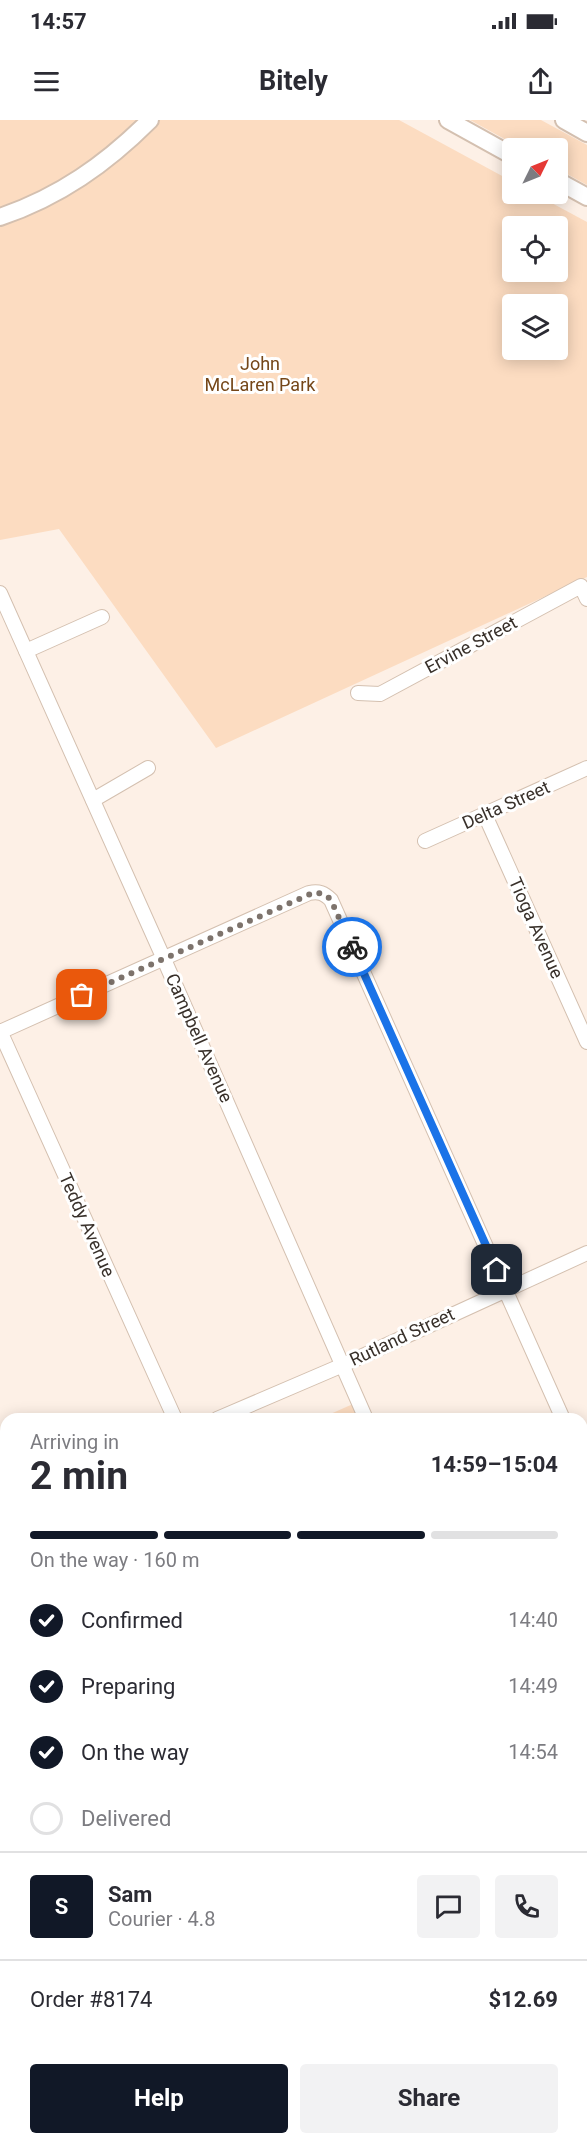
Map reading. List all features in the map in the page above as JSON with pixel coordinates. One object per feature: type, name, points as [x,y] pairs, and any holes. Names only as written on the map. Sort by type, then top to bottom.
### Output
[{"type":"street","points":[[0,217],[48,198],[71,185],[112,156],[150,120]]},
{"type":"street","points":[[448,120],[502,150]]},
{"type":"street","points":[[569,121],[587,133]]},
{"type":"street","points":[[568,187],[587,197]]},
{"type":"street","name":"Ervine Street","points":[[358,693],[380,694],[584,592]]},
{"type":"street","name":"Campbell Avenue","points":[[0,593],[363,1413]]},
{"type":"street","points":[[26,651],[102,617]]},
{"type":"street","points":[[93,800],[148,768]]},
{"type":"street","name":"Delta Street","points":[[425,841],[587,768]]},
{"type":"street","name":"Tioga Avenue","points":[[485,815],[587,1042]]},
{"type":"street","points":[[0,1032],[309,893],[321,892],[331,900],[560,1413]]},
{"type":"street","name":"Teddy Avenue","points":[[0,1032],[172,1413]]},
{"type":"street","name":"Rutland Street","points":[[231,1413],[343,1365],[587,1253]]},
{"type":"green space","name":"John McLaren Park","points":[[0,120],[399,120],[502,176],[502,204],[554,204],[587,222],[587,577],[216,748],[59,529],[0,540]]},
{"type":"green space","points":[[470,120],[541,120],[587,145],[587,185],[568,175],[568,138],[503,138]]},
{"type":"green space","points":[[353,1404],[357,1413],[333,1413]]},
{"type":"way so far","points":[[82,995],[309,893],[321,892],[331,900],[352,947]]},
{"type":"route","points":[[352,947],[497,1270]]}]
